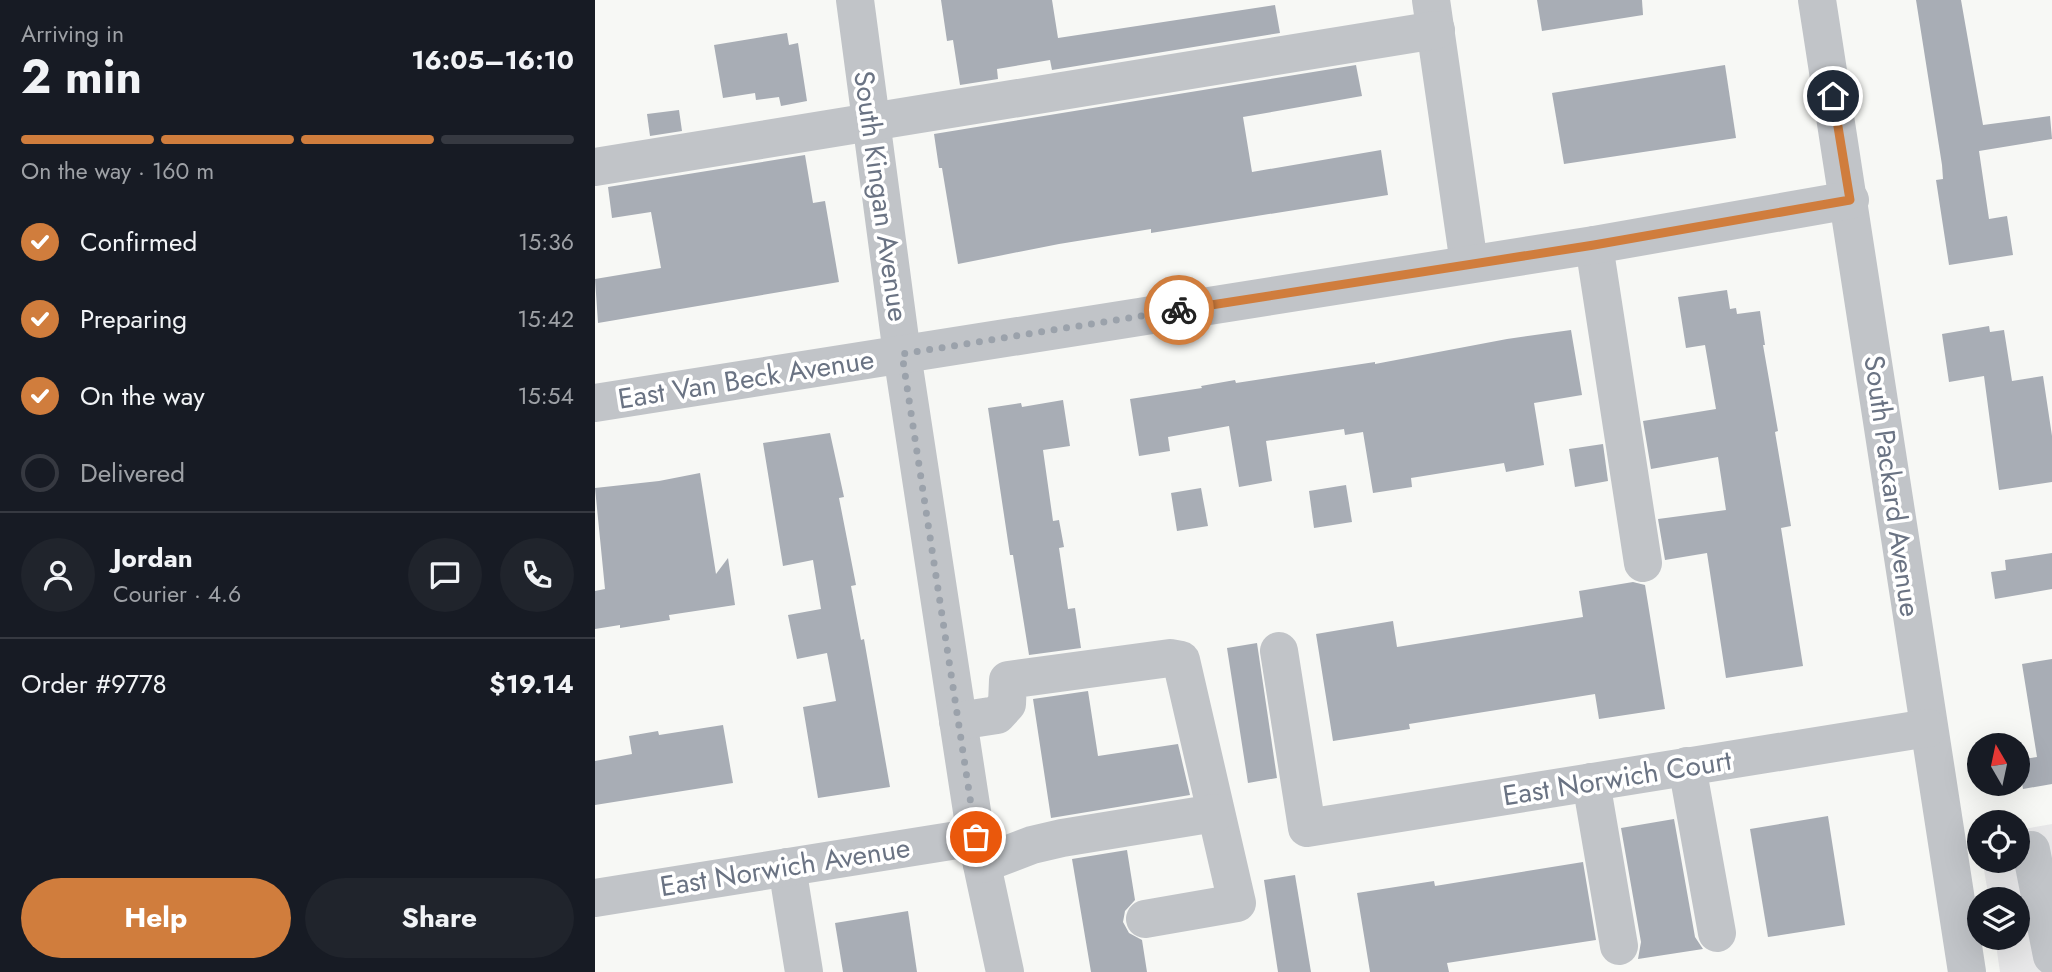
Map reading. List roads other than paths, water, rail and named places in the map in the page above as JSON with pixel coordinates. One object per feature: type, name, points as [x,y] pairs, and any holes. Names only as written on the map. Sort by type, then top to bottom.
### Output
[{"type":"street","name":"South Kingan Avenue","points":[[855,0],[902,354],[958,721],[979,851],[1005,972]]},
{"type":"street","name":"South Packard Avenue","points":[[1817,0],[1850,200],[1928,728],[1964,861],[1966,972]]},
{"type":"street","points":[[595,167],[871,122],[1434,15],[1469,264]]},
{"type":"street","name":"East Van Beck Avenue","points":[[595,403],[1594,245],[1850,200]]},
{"type":"street","points":[[1594,245],[1643,564]]},
{"type":"street","name":"East Norwich Court","points":[[1279,651],[1307,828],[1928,728]]},
{"type":"street","points":[[958,721],[997,715],[1007,704],[1008,680],[1170,658],[1181,660],[1237,904],[1145,919]]},
{"type":"street","points":[[1687,766],[1717,933]]},
{"type":"street","points":[[1591,782],[1619,946]]},
{"type":"street","name":"East Norwich Avenue","points":[[595,898],[787,867],[1032,845],[1215,813]]},
{"type":"street","points":[[2033,849],[2052,956]]},
{"type":"street","points":[[787,867],[804,972]]}]
